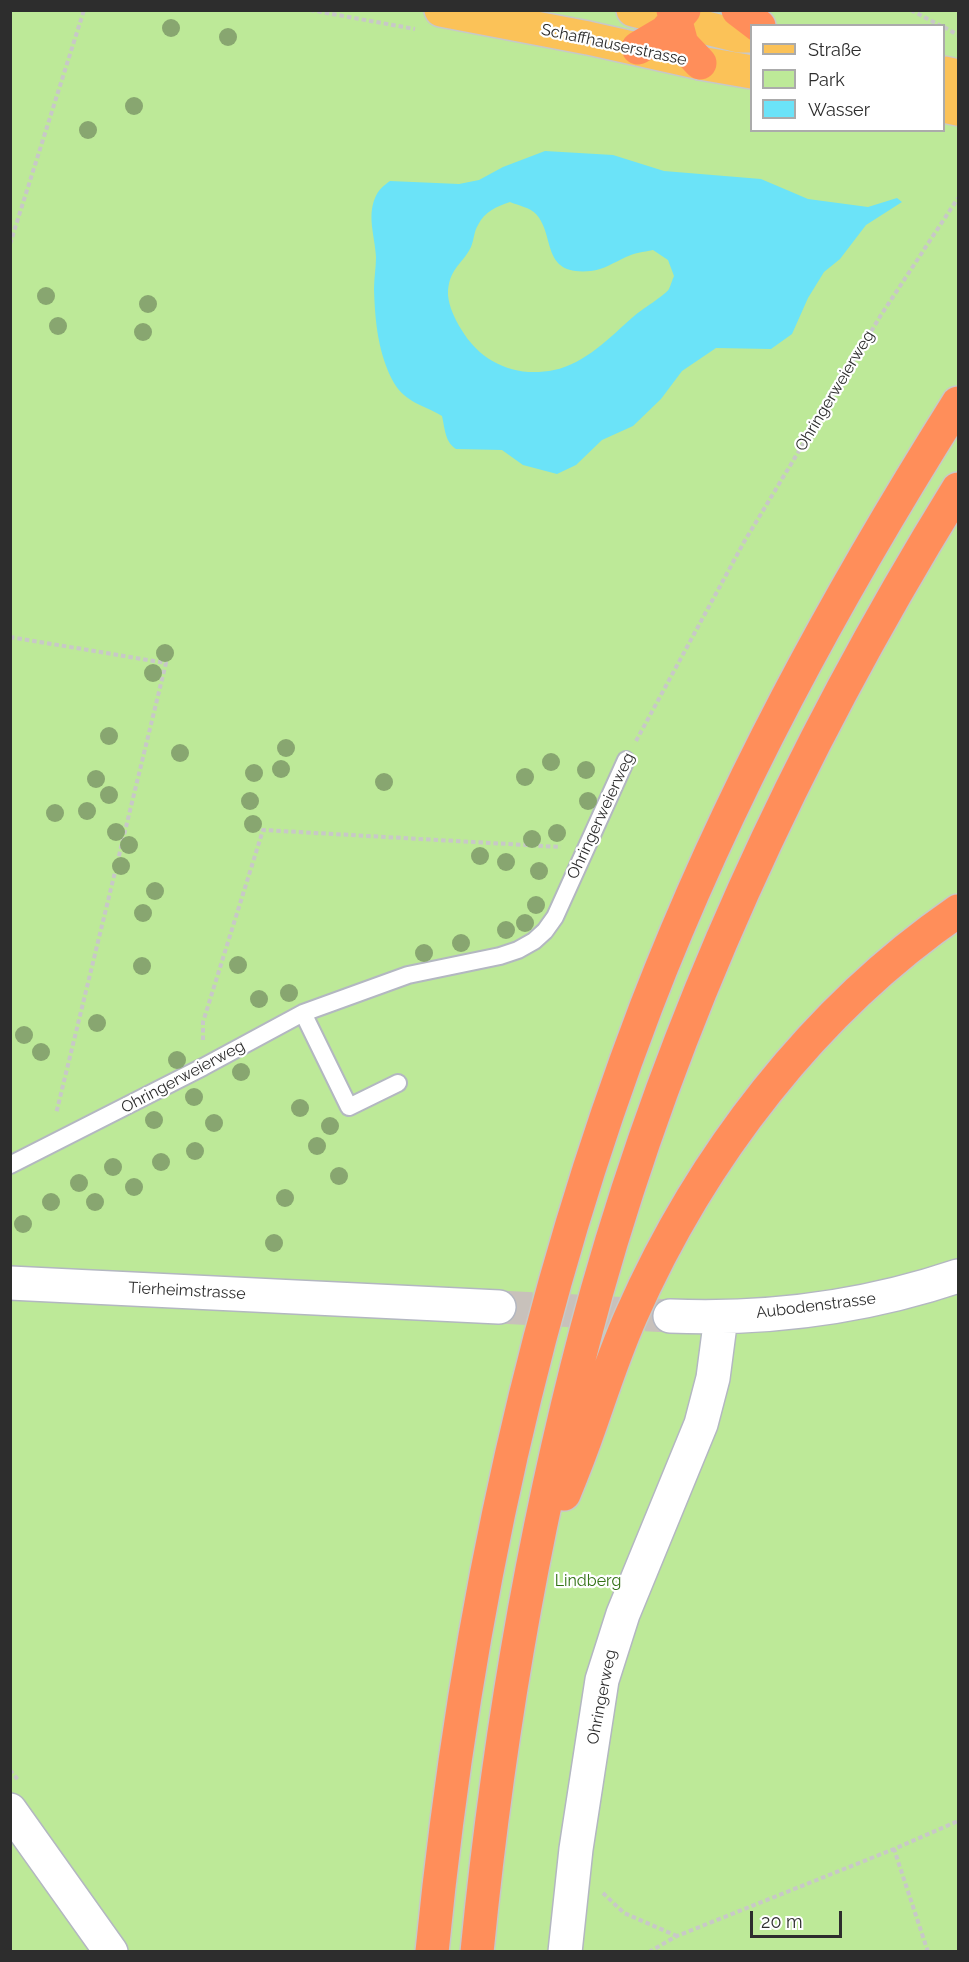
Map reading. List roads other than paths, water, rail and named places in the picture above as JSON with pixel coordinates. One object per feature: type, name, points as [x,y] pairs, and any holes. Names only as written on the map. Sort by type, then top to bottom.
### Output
[{"type":"highway","points":[[738,10],[756,24]]},
{"type":"highway","points":[[638,48],[665,32],[678,14]]},
{"type":"highway","points":[[678,14],[682,44],[700,63]]},
{"type":"highway","points":[[432,1952],[467,1682],[496,1520],[534,1357],[556,1277],[605,1120],[663,965],[696,887],[761,748],[846,587],[958,403]]},
{"type":"highway","points":[[477,1952],[499,1769],[528,1588],[557,1450],[598,1289],[640,1156],[676,1056],[737,905],[806,758],[880,619],[958,489]]},
{"type":"highway","points":[[528,1588],[631,1316],[662,1252],[702,1184],[752,1110],[828,1023],[886,968],[958,911]]},
{"type":"main road","name":"Schaffhauserstrasse","points":[[441,10],[750,72]]},
{"type":"main road","points":[[633,10],[678,14],[739,36],[750,36]]},
{"type":"street","name":"Aubodenstrasse","points":[[670,1316],[721,1317],[855,1304],[958,1276]]},
{"type":"street","name":"Tierheimstrasse","points":[[10,1283],[499,1307]]},
{"type":"street","name":"Ohringerweg","points":[[565,1952],[576,1849],[604,1670],[623,1614],[701,1424],[713,1378],[721,1317]]},
{"type":"street","points":[[10,1810],[111,1952]]},
{"type":"lane","name":"Ohringerweierweg","points":[[10,1165],[203,1067],[303,1012],[408,975],[500,956],[534,941],[555,917],[626,760]]},
{"type":"lane","points":[[303,1012],[350,1107],[398,1083]]},
{"type":"water","points":[[545,151],[613,155],[664,171],[761,179],[808,199],[868,207],[897,198],[902,202],[866,225],[840,259],[824,272],[808,298],[792,334],[771,349],[716,348],[682,371],[661,399],[633,426],[602,440],[576,465],[557,474],[523,465],[502,450],[456,449],[452,446],[442,416],[404,395],[394,383],[384,361],[378,337],[375,313],[376,257],[372,212],[379,190],[390,181],[459,184],[479,180],[503,167]],"holes":[[[510,202],[536,214],[542,223],[556,261],[564,267],[575,271],[591,271],[632,254],[653,250],[668,260],[674,276],[669,289],[587,356],[565,367],[526,372],[513,370],[489,359],[469,341],[459,325],[450,304],[449,286],[453,273],[471,247],[481,220],[496,208]]]},
{"type":"tunnel","points":[[499,1307],[670,1316]]},
{"type":"park label","name":"Lindberg","points":[[588,1581]]}]
